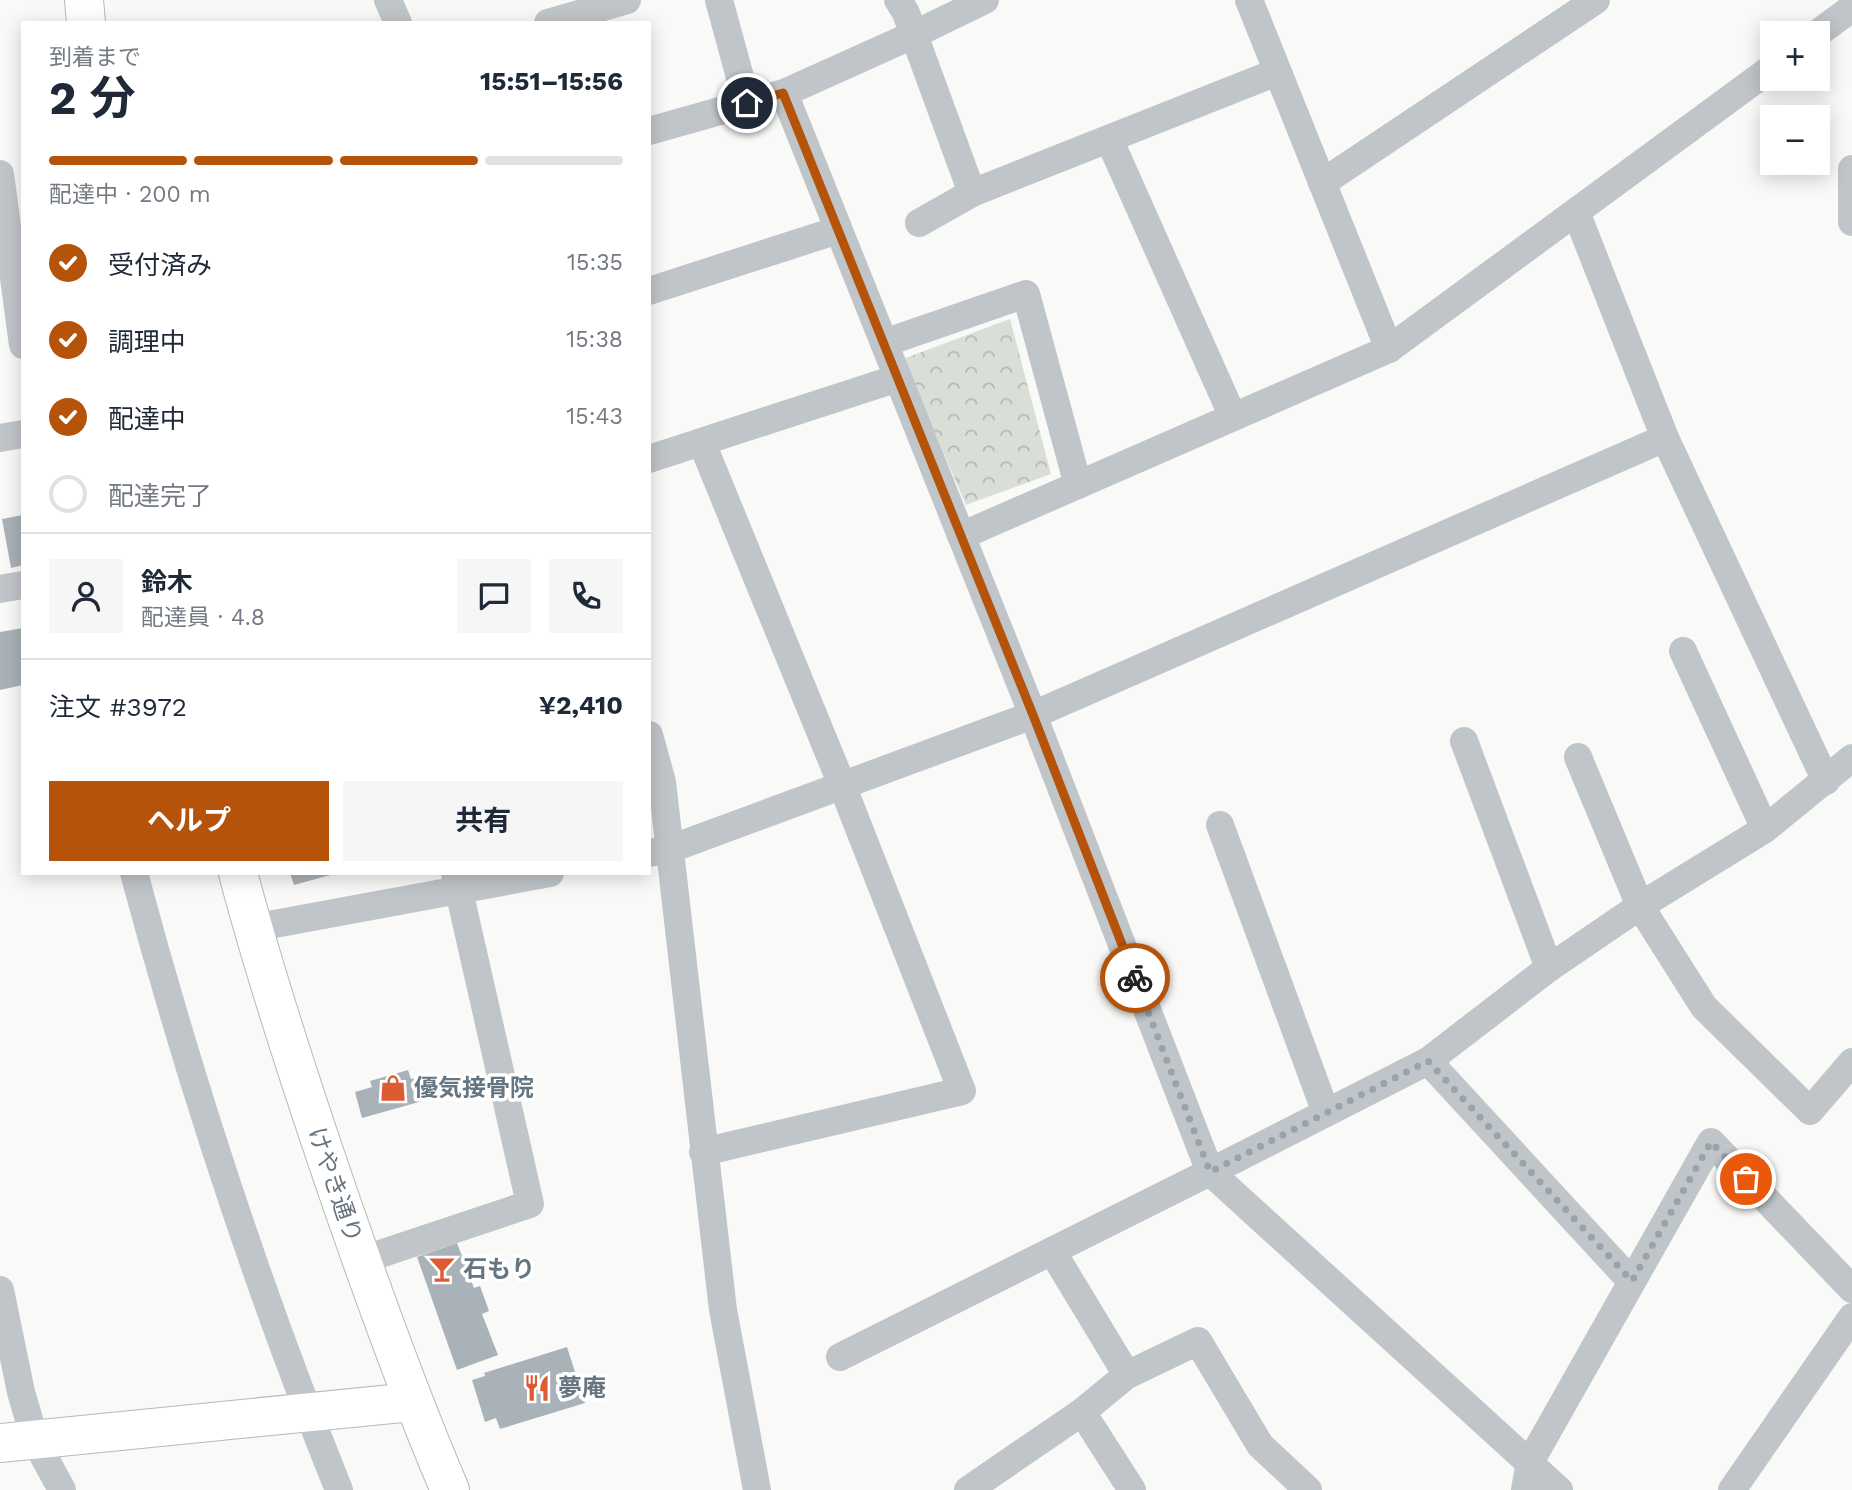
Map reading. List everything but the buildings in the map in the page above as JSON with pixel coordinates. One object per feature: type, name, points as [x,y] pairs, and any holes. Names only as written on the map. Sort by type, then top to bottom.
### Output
[{"type":"street","points":[[84,0],[86,21]]},
{"type":"street","points":[[388,0],[397,21]]},
{"type":"street","points":[[555,21],[627,0]]},
{"type":"street","points":[[719,0],[747,103]]},
{"type":"street","points":[[898,0],[906,13],[972,193]]},
{"type":"street","points":[[651,130],[783,93],[985,0]]},
{"type":"street","points":[[1250,0],[1389,349]]},
{"type":"street","points":[[1322,183],[1596,0]]},
{"type":"street","points":[[1830,24],[1852,8]]},
{"type":"street","points":[[919,223],[972,193],[1277,72]]},
{"type":"street","points":[[961,536],[1389,349],[1760,77]]},
{"type":"street","points":[[783,93],[1033,715],[1210,1172],[1559,1490]]},
{"type":"street","points":[[1109,139],[1233,417]]},
{"type":"street","points":[[1852,169],[1852,222]]},
{"type":"street","points":[[0,174],[21,330]]},
{"type":"street","points":[[1576,212],[1665,438],[1826,781]]},
{"type":"street","points":[[651,290],[838,230]]},
{"type":"street","points":[[884,343],[1026,294],[1078,485]]},
{"type":"street","points":[[651,458],[898,378]]},
{"type":"street","points":[[0,438],[21,434]]},
{"type":"street","points":[[660,851],[1033,715],[1665,438]]},
{"type":"street","points":[[702,443],[842,785],[962,1091],[704,1152]]},
{"type":"street","points":[[0,589],[21,585]]},
{"type":"street","points":[[1683,651],[1765,829]]},
{"type":"street","points":[[1464,741],[1549,968]]},
{"type":"street","points":[[651,742],[662,782],[660,851],[704,1152],[723,1310],[757,1490]]},
{"type":"street","points":[[1578,757],[1640,906],[1704,1007],[1811,1111],[1852,1062]]},
{"type":"street","points":[[840,1357],[1428,1061],[1549,968],[1640,906],[1765,829],[1852,758]]},
{"type":"street","points":[[1220,825],[1326,1113]]},
{"type":"street","points":[[135,875],[209,1128],[265,1297],[339,1490]]},
{"type":"street","name":"けやき通り","points":[[239,875],[310,1110],[412,1402],[450,1490]]},
{"type":"street","points":[[253,928],[457,882],[529,875]]},
{"type":"street","points":[[362,1260],[530,1204],[457,882]]},
{"type":"street","points":[[1428,1061],[1632,1281]]},
{"type":"street","points":[[1524,1490],[1530,1462],[1711,1142],[1852,1289]]},
{"type":"street","points":[[1052,1251],[1127,1375]]},
{"type":"street","points":[[0,1290],[21,1392],[17,1442],[62,1490]]},
{"type":"street","points":[[1732,1490],[1852,1317]]},
{"type":"street","points":[[968,1490],[1082,1412],[1127,1375],[1198,1341],[1260,1445],[1308,1490]]},
{"type":"street","points":[[17,1442],[412,1402]]},
{"type":"street","points":[[1082,1412],[1132,1490]]},
{"type":"green space","points":[[1010,319],[1051,474],[966,505],[903,359]]},
{"type":"way so far","points":[[1135,978],[1210,1172],[1428,1061],[1632,1281],[1711,1142],[1746,1179]]},
{"type":"place","name":"優気接骨院","points":[[393,1088]]},
{"type":"place","name":"石もり","points":[[442,1269]]},
{"type":"place","name":"夢庵","points":[[537,1388]]},
{"type":"route","points":[[747,103],[783,93],[1033,715],[1135,978]]}]
